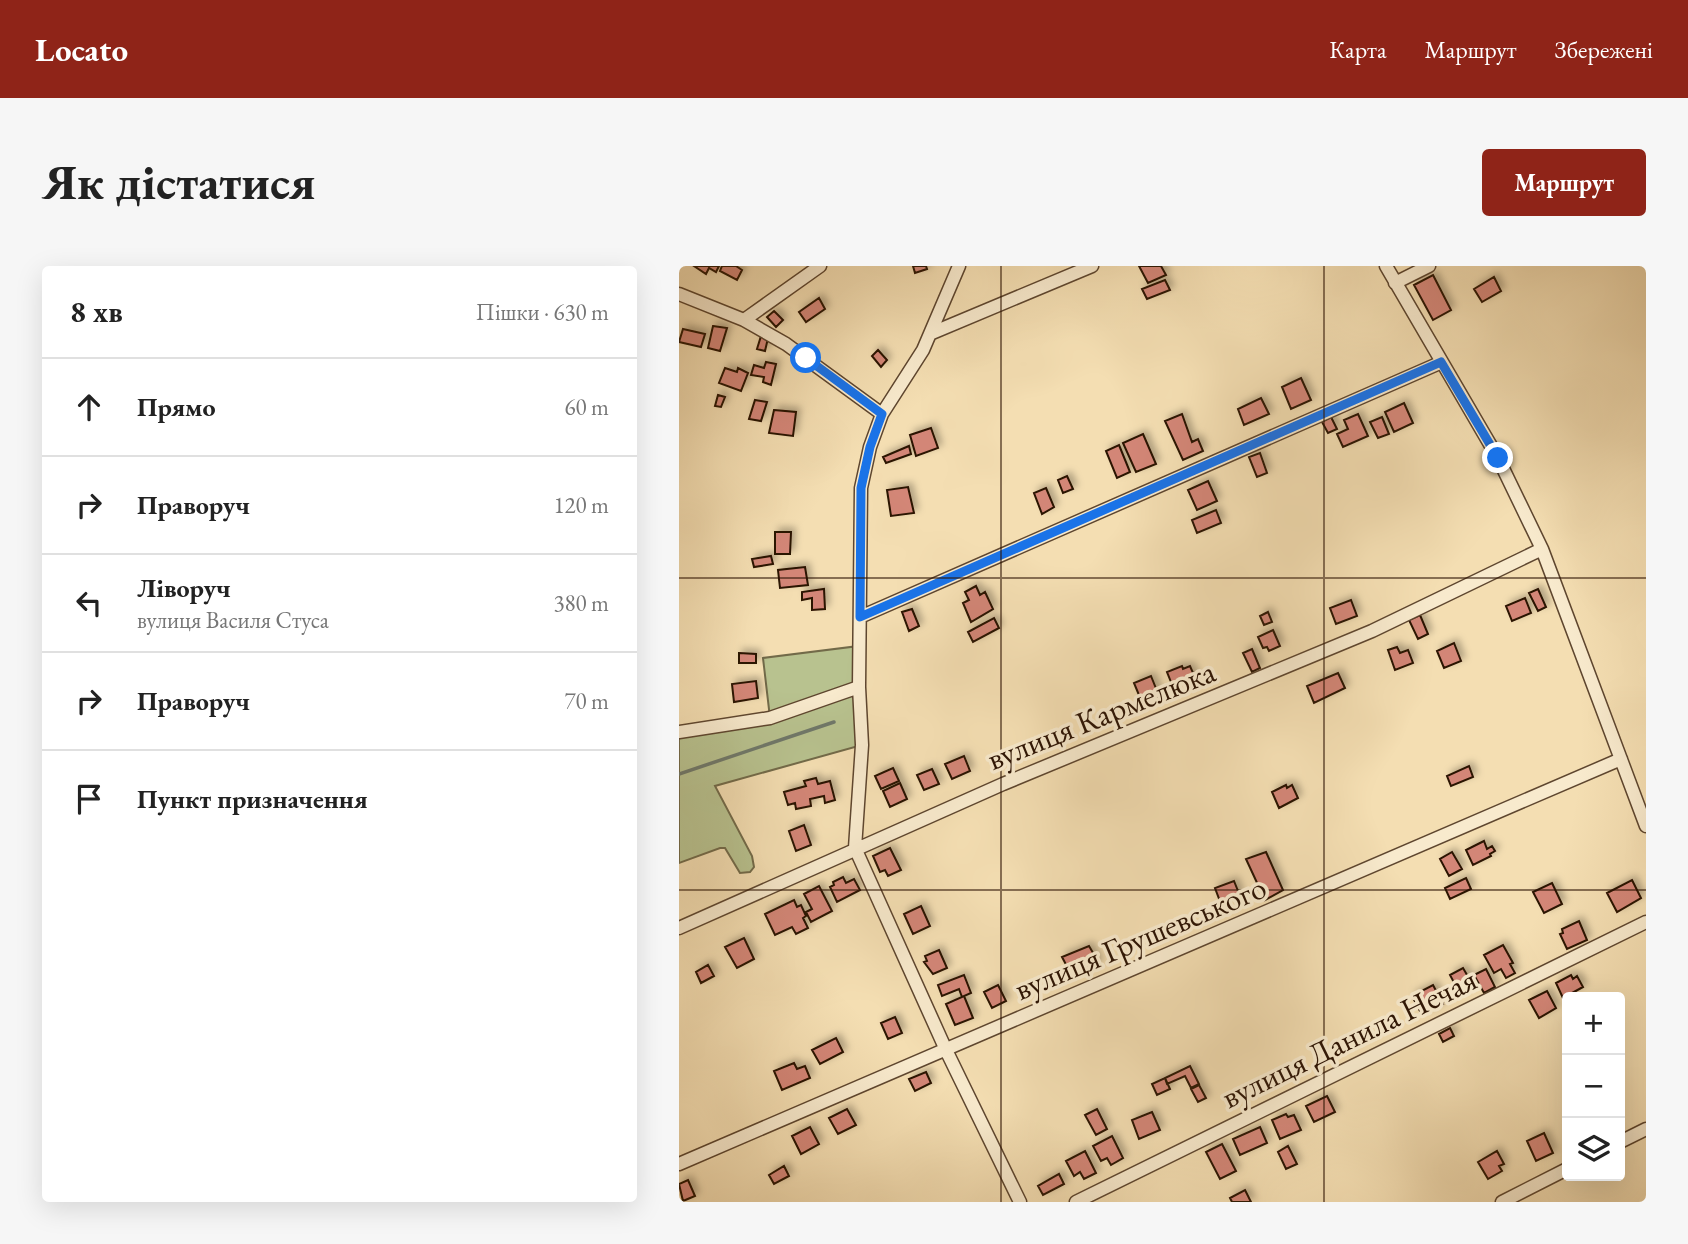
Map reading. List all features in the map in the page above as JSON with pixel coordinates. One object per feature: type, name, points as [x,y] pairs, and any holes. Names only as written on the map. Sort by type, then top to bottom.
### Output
[{"type":"street","points":[[744,320],[820,266]]},
{"type":"street","points":[[959,266],[932,333],[882,414],[870,447],[861,488],[859,687],[862,745],[855,848],[946,1050],[1020,1202]]},
{"type":"street","points":[[932,333],[1092,266]]},
{"type":"street","points":[[1386,266],[1498,458],[1542,549],[1646,826]]},
{"type":"street","points":[[1395,282],[1429,266]]},
{"type":"street","points":[[679,294],[744,320],[786,344],[882,414]]},
{"type":"street","points":[[860,617],[1441,362]]},
{"type":"street","name":"вулиця Кармелюка","points":[[679,928],[1003,784],[1372,631],[1542,549]]},
{"type":"street","points":[[679,733],[770,718],[859,687]]},
{"type":"street","name":"вулиця Грушевського","points":[[679,1164],[1621,759]]},
{"type":"street","name":"вулиця Данила Нечая","points":[[1076,1202],[1646,922]]},
{"type":"street","points":[[1625,1140],[1646,1129]]},
{"type":"street","points":[[1502,1202],[1562,1172]]},
{"type":"green space","points":[[859,646],[862,745],[715,786],[752,856],[754,867],[750,872],[740,873],[725,848],[679,863],[679,732],[770,718],[763,658]]},
{"type":"building","points":[[694,266],[719,266],[716,272],[709,268],[706,274]]},
{"type":"building","points":[[722,266],[736,266],[742,270],[737,280],[720,271]]},
{"type":"building","points":[[913,266],[926,266],[927,269],[915,273]]},
{"type":"building","points":[[1139,266],[1161,266],[1166,275],[1148,283]]},
{"type":"building","points":[[1433,275],[1451,310],[1433,320],[1414,285]]},
{"type":"building","points":[[1494,277],[1501,291],[1482,302],[1474,289]]},
{"type":"building","points":[[1165,280],[1170,290],[1147,299],[1142,289]]},
{"type":"building","points":[[819,298],[825,309],[806,322],[799,312]]},
{"type":"building","points":[[774,311],[783,320],[776,327],[767,317]]},
{"type":"building","points":[[713,326],[727,328],[720,351],[708,348]]},
{"type":"building","points":[[683,329],[705,334],[701,347],[679,342]]},
{"type":"building","points":[[761,336],[768,338],[765,351],[757,349]]},
{"type":"building","points":[[878,350],[887,360],[881,367],[872,356]]},
{"type":"building","points":[[766,362],[776,364],[771,385],[763,382],[764,377],[751,375],[754,365],[764,368]]},
{"type":"building","points":[[725,368],[737,372],[738,368],[748,373],[741,391],[719,383]]},
{"type":"building","points":[[1301,378],[1311,400],[1291,409],[1282,387]]},
{"type":"building","points":[[718,395],[725,397],[721,407],[715,406]]},
{"type":"building","points":[[1261,398],[1269,414],[1244,425],[1238,409]]},
{"type":"building","points":[[755,400],[767,402],[761,421],[749,419]]},
{"type":"building","points":[[1404,403],[1413,423],[1394,432],[1385,412]]},
{"type":"building","points":[[774,410],[796,412],[793,436],[769,433]]},
{"type":"building","points":[[1182,414],[1192,442],[1198,439],[1203,451],[1183,460],[1165,421]]},
{"type":"building","points":[[1358,414],[1368,436],[1343,447],[1337,434],[1348,429],[1344,420]]},
{"type":"building","points":[[1331,417],[1337,429],[1328,433],[1322,422]]},
{"type":"building","points":[[1382,417],[1389,434],[1378,438],[1370,422]]},
{"type":"building","points":[[931,428],[938,448],[916,456],[910,435]]},
{"type":"building","points":[[1143,434],[1156,464],[1136,472],[1123,443]]},
{"type":"building","points":[[1119,445],[1130,472],[1117,478],[1106,451]]},
{"type":"building","points":[[909,446],[911,454],[886,463],[883,457]]},
{"type":"building","points":[[1260,453],[1267,473],[1257,477],[1249,457]]},
{"type":"building","points":[[1067,476],[1073,489],[1063,493],[1058,480]]},
{"type":"building","points":[[1208,481],[1217,501],[1197,510],[1188,490]]},
{"type":"building","points":[[908,487],[914,513],[891,516],[887,490]]},
{"type":"building","points":[[1046,488],[1054,507],[1042,514],[1034,493]]},
{"type":"building","points":[[1216,510],[1221,523],[1197,533],[1192,520]]},
{"type":"building","points":[[775,532],[791,532],[790,554],[775,554]]},
{"type":"building","points":[[771,556],[773,564],[754,567],[752,559]]},
{"type":"building","points":[[805,567],[808,585],[780,588],[778,570]]},
{"type":"building","points":[[976,586],[980,595],[985,592],[993,609],[971,622],[963,603],[969,600],[965,592]]},
{"type":"building","points":[[824,589],[825,609],[812,610],[812,598],[802,600],[802,592]]},
{"type":"building","points":[[1538,589],[1546,607],[1538,611],[1529,593]]},
{"type":"building","points":[[1525,598],[1531,613],[1512,621],[1506,606]]},
{"type":"building","points":[[1351,600],[1357,616],[1336,624],[1330,608]]},
{"type":"building","points":[[912,609],[919,626],[909,631],[902,612]]},
{"type":"building","points":[[1268,612],[1272,622],[1264,625],[1260,616]]},
{"type":"building","points":[[1420,615],[1428,634],[1418,639],[1409,620]]},
{"type":"building","points":[[994,618],[999,628],[973,642],[968,632]]},
{"type":"building","points":[[1273,630],[1280,646],[1269,651],[1267,647],[1263,648],[1258,637]]},
{"type":"building","points":[[1454,643],[1461,661],[1444,668],[1437,651]]},
{"type":"building","points":[[1397,647],[1400,653],[1408,650],[1413,663],[1395,670],[1388,650]]},
{"type":"building","points":[[1252,649],[1260,668],[1252,672],[1243,653]]},
{"type":"building","points":[[739,653],[756,654],[756,663],[739,663]]},
{"type":"building","points":[[1182,666],[1183,669],[1190,666],[1197,682],[1190,685],[1188,681],[1173,687],[1167,672]]},
{"type":"building","points":[[1338,673],[1345,688],[1314,703],[1307,686]]},
{"type":"building","points":[[1151,676],[1159,696],[1147,701],[1146,697],[1141,700],[1134,683]]},
{"type":"building","points":[[756,681],[758,698],[734,702],[732,684]]},
{"type":"building","points":[[964,756],[970,771],[952,779],[945,764]]},
{"type":"building","points":[[1469,766],[1473,777],[1451,786],[1447,776]]},
{"type":"building","points":[[893,768],[899,781],[881,789],[875,776]]},
{"type":"building","points":[[932,769],[939,784],[924,790],[917,775]]},
{"type":"building","points":[[816,778],[818,784],[830,781],[835,800],[825,803],[824,796],[810,799],[811,806],[796,809],[795,803],[788,805],[784,792],[806,786],[804,781]]},
{"type":"building","points":[[900,783],[907,799],[890,807],[883,791]]},
{"type":"building","points":[[1286,785],[1287,788],[1292,785],[1298,798],[1279,808],[1272,792]]},
{"type":"building","points":[[804,825],[811,845],[796,851],[789,831]]},
{"type":"building","points":[[1484,841],[1487,849],[1492,846],[1495,851],[1473,865],[1466,850]]},
{"type":"building","points":[[890,848],[901,870],[888,876],[885,870],[880,872],[873,856]]},
{"type":"building","points":[[1266,852],[1283,890],[1265,900],[1246,859]]},
{"type":"building","points":[[1452,852],[1462,869],[1449,876],[1440,859]]},
{"type":"building","points":[[843,877],[846,883],[854,879],[860,890],[837,902],[830,887],[834,885],[833,882]]},
{"type":"building","points":[[1466,878],[1471,889],[1450,899],[1445,888]]},
{"type":"building","points":[[1632,880],[1641,898],[1617,912],[1607,893]]},
{"type":"building","points":[[1234,881],[1240,896],[1221,904],[1215,888]]},
{"type":"building","points":[[1552,883],[1562,904],[1544,913],[1533,892]]},
{"type":"building","points":[[819,886],[832,911],[811,922],[806,912],[812,909],[804,894]]},
{"type":"building","points":[[794,900],[797,907],[801,905],[808,928],[796,934],[792,927],[775,935],[765,914]]},
{"type":"building","points":[[921,906],[930,926],[913,934],[904,914]]},
{"type":"building","points":[[1579,921],[1587,940],[1567,949],[1560,934],[1563,933],[1562,929]]},
{"type":"building","points":[[744,938],[754,959],[737,968],[725,947]]},
{"type":"building","points":[[1503,945],[1513,963],[1510,964],[1515,973],[1506,978],[1501,969],[1494,973],[1484,955]]},
{"type":"building","points":[[1089,946],[1099,963],[1072,976],[1062,957]]},
{"type":"building","points":[[939,950],[947,968],[933,974],[924,962],[927,961],[925,956]]},
{"type":"building","points":[[708,965],[714,976],[701,983],[696,972]]},
{"type":"building","points":[[1463,968],[1474,987],[1460,994],[1450,975]]},
{"type":"building","points":[[1486,969],[1495,987],[1484,993],[1474,975]]},
{"type":"building","points":[[964,975],[971,993],[962,997],[959,989],[942,996],[938,985]]},
{"type":"building","points":[[1571,975],[1573,979],[1577,976],[1583,987],[1574,992],[1562,992],[1562,996],[1556,983]]},
{"type":"building","points":[[998,985],[1006,1001],[992,1008],[984,992]]},
{"type":"building","points":[[1433,985],[1443,1004],[1422,1015],[1412,996]]},
{"type":"building","points":[[1547,991],[1556,1008],[1539,1018],[1529,1000]]},
{"type":"building","points":[[964,996],[973,1018],[955,1025],[946,1004]]},
{"type":"building","points":[[895,1017],[902,1033],[888,1039],[881,1023]]},
{"type":"building","points":[[1450,1028],[1454,1036],[1443,1042],[1439,1034]]},
{"type":"building","points":[[836,1038],[843,1052],[820,1064],[812,1050]]},
{"type":"building","points":[[794,1063],[797,1069],[805,1066],[810,1078],[782,1090],[774,1071]]},
{"type":"building","points":[[1190,1066],[1199,1084],[1191,1088],[1185,1076],[1167,1084],[1165,1078]]},
{"type":"building","points":[[926,1072],[931,1083],[915,1091],[909,1079]]},
{"type":"building","points":[[1165,1078],[1170,1089],[1157,1095],[1152,1084]]},
{"type":"building","points":[[1199,1085],[1206,1098],[1198,1102],[1191,1089]]},
{"type":"building","points":[[1327,1096],[1335,1112],[1314,1122],[1306,1106]]},
{"type":"building","points":[[847,1109],[856,1125],[838,1134],[829,1118]]},
{"type":"building","points":[[1097,1109],[1107,1129],[1096,1135],[1085,1115]]},
{"type":"building","points":[[1152,1112],[1160,1130],[1139,1139],[1132,1120]]},
{"type":"building","points":[[1286,1114],[1288,1117],[1294,1115],[1301,1130],[1280,1139],[1272,1120]]},
{"type":"building","points":[[810,1127],[819,1144],[801,1154],[792,1136]]},
{"type":"building","points":[[1260,1127],[1267,1143],[1240,1155],[1233,1139]]},
{"type":"building","points":[[1544,1133],[1553,1153],[1536,1161],[1527,1141]]},
{"type":"building","points":[[1112,1136],[1123,1158],[1111,1165],[1107,1158],[1101,1161],[1093,1146]]},
{"type":"building","points":[[1222,1144],[1236,1171],[1220,1179],[1206,1152]]},
{"type":"building","points":[[1288,1146],[1297,1164],[1286,1169],[1278,1152]]},
{"type":"building","points":[[1085,1151],[1096,1173],[1084,1179],[1080,1172],[1074,1176],[1066,1161]]},
{"type":"building","points":[[1497,1151],[1504,1164],[1499,1166],[1502,1171],[1488,1179],[1478,1162]]},
{"type":"building","points":[[784,1166],[789,1176],[774,1184],[769,1175]]},
{"type":"building","points":[[1059,1174],[1064,1184],[1043,1195],[1038,1186]]},
{"type":"building","points":[[688,1180],[695,1196],[683,1201],[679,1184]]},
{"type":"building","points":[[1245,1190],[1251,1202],[1232,1202],[1230,1198]]},
{"type":"waterway","points":[[679,774],[834,722]]},
{"type":"route","points":[[806,358],[882,414],[870,447],[861,488],[860,617],[1441,362],[1498,458]]}]
